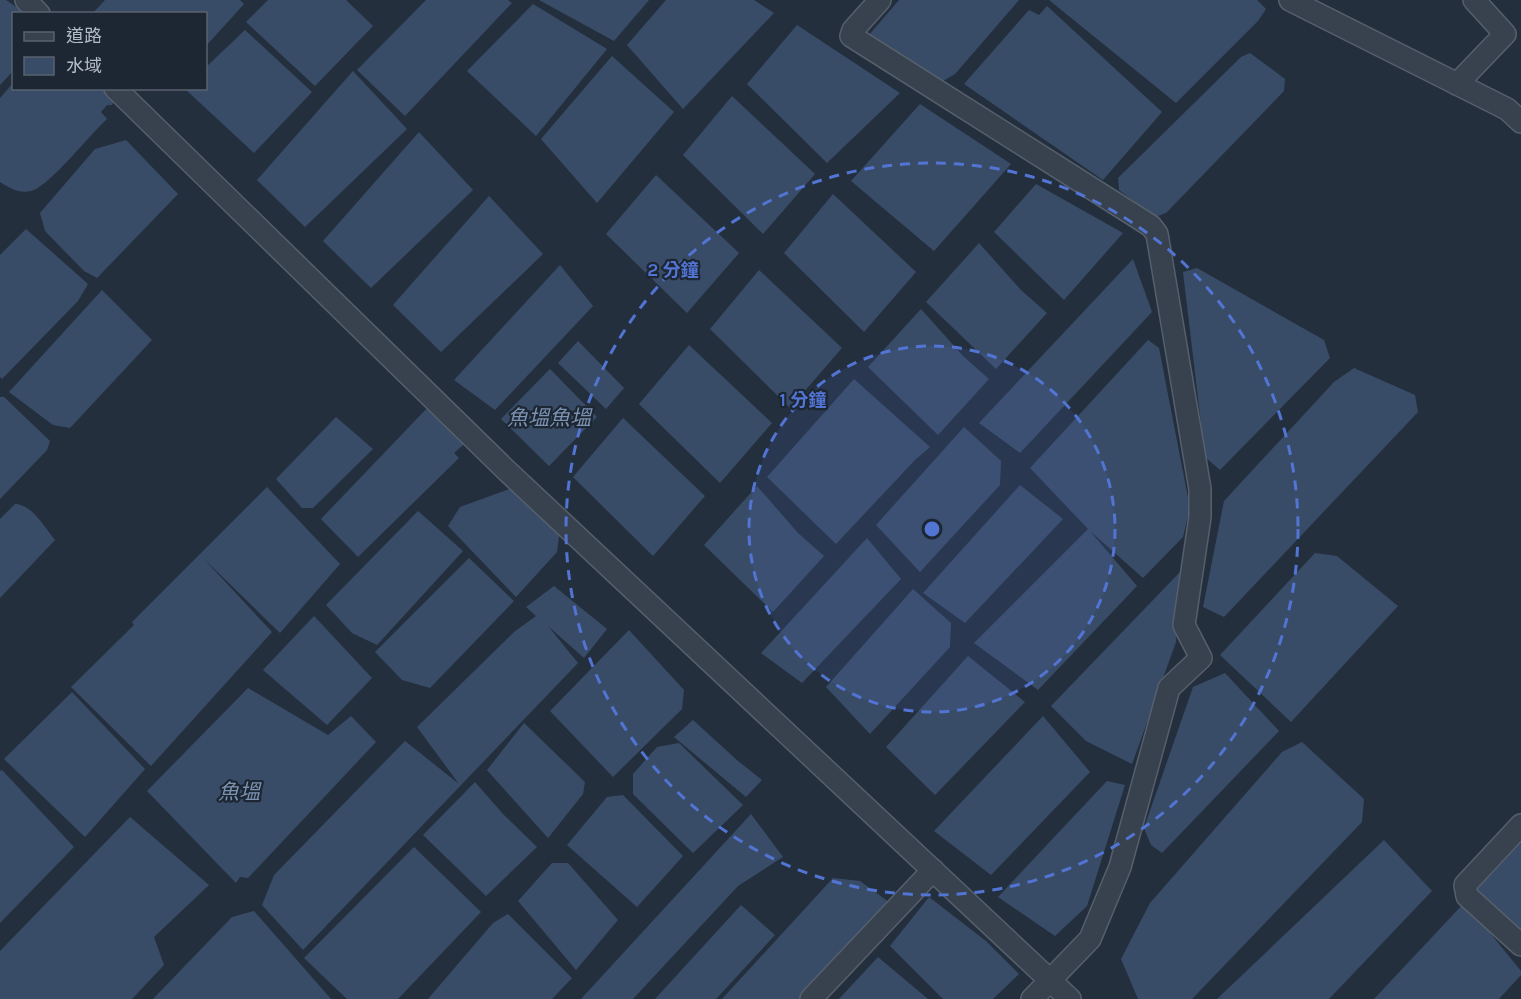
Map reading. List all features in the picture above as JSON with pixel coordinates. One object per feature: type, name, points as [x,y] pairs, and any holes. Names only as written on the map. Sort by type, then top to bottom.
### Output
[{"type":"street","points":[[26,0],[37,12]]},
{"type":"street","points":[[880,0],[853,30],[851,36],[1151,226],[1157,234],[1171,306],[1200,489],[1200,517],[1184,625],[1201,658],[1169,687],[1120,867],[1090,939],[1032,999]]},
{"type":"street","points":[[1290,0],[1507,109],[1521,122]]},
{"type":"street","points":[[1457,84],[1513,35],[1474,0]]},
{"type":"street","points":[[117,90],[505,469],[1070,999]]},
{"type":"street","points":[[1521,825],[1465,885],[1467,896],[1521,945]]},
{"type":"street","points":[[811,999],[933,870]]},
{"type":"water","points":[[0,0],[6,0],[24,12],[12,12],[12,72],[0,85]]},
{"type":"water","points":[[105,0],[240,0],[244,4],[207,45],[207,12],[94,12]]},
{"type":"water","points":[[268,0],[346,0],[373,26],[315,86],[246,22]]},
{"type":"water","points":[[426,0],[508,0],[512,3],[405,116],[357,70]]},
{"type":"water","points":[[539,0],[649,0],[614,41]]},
{"type":"water","points":[[666,0],[754,0],[774,13],[683,109],[627,45]]},
{"type":"water","points":[[899,0],[1019,0],[955,74],[943,81],[869,35]]},
{"type":"water","points":[[1049,0],[1257,0],[1266,9],[1258,21],[1176,103]]},
{"type":"water","points":[[533,4],[607,49],[536,136],[467,71]]},
{"type":"water","points":[[1047,6],[1162,112],[1103,180],[964,84],[1029,10],[1039,15]]},
{"type":"water","points":[[797,25],[900,93],[827,163],[747,84]]},
{"type":"water","points":[[245,30],[312,92],[254,153],[186,90],[207,90],[207,66]]},
{"type":"water","points":[[1250,53],[1285,79],[1284,91],[1166,213],[1155,217],[1119,190],[1118,178],[1241,57]]},
{"type":"water","points":[[612,56],[674,112],[597,203],[541,139]]},
{"type":"water","points":[[353,71],[407,129],[305,227],[257,180]]},
{"type":"water","points":[[12,84],[12,90],[103,90],[114,100],[112,105],[107,105],[101,112],[107,119],[70,159],[39,187],[23,192],[0,182],[0,98]]},
{"type":"water","points":[[732,96],[815,174],[763,234],[683,155]]},
{"type":"water","points":[[920,104],[1011,164],[934,251],[851,181]]},
{"type":"water","points":[[419,132],[473,190],[371,288],[323,241]]},
{"type":"water","points":[[126,140],[178,194],[97,278],[84,271],[45,231],[40,213],[95,149]]},
{"type":"water","points":[[656,175],[739,253],[687,313],[606,234]]},
{"type":"water","points":[[1036,184],[1123,233],[1064,300],[994,232]]},
{"type":"water","points":[[833,194],[916,272],[864,332],[784,253]]},
{"type":"water","points":[[489,196],[543,254],[441,352],[393,305]]},
{"type":"water","points":[[26,229],[88,284],[78,301],[2,379],[0,377],[0,255]]},
{"type":"water","points":[[979,243],[1021,290],[1047,313],[996,369],[926,302]]},
{"type":"water","points":[[1133,259],[1152,312],[1020,453],[979,423]]},
{"type":"water","points":[[560,265],[593,306],[495,410],[454,380]]},
{"type":"water","points":[[1197,268],[1324,340],[1330,358],[1220,470],[1205,457],[1183,272]]},
{"type":"water","points":[[759,270],[842,348],[790,408],[710,329]]},
{"type":"water","points":[[102,290],[152,340],[70,428],[53,425],[9,392]]},
{"type":"water","points":[[921,309],[963,356],[989,379],[938,435],[868,367]]},
{"type":"water","points":[[1148,340],[1159,348],[1190,508],[1183,537],[1143,578],[1090,531],[1137,586],[1038,690],[974,643],[1088,529],[1030,468]]},
{"type":"water","points":[[578,341],[624,388],[606,409],[558,363]]},
{"type":"water","points":[[689,345],[772,423],[720,483],[639,404]]},
{"type":"water","points":[[1354,368],[1415,395],[1418,412],[1224,617],[1203,607],[1224,501],[1334,382]]},
{"type":"water","name":"魚塭魚塭","points":[[550,369],[597,417],[549,466],[501,419]]},
{"type":"water","points":[[854,379],[930,447],[836,544],[767,477]]},
{"type":"water","points":[[0,397],[4,397],[50,441],[47,450],[0,499]]},
{"type":"water","points":[[431,404],[470,439],[454,453],[459,458],[358,557],[321,519]]},
{"type":"water","points":[[336,417],[373,449],[313,508],[302,508],[276,479]]},
{"type":"water","points":[[623,418],[705,496],[653,556],[573,477]]},
{"type":"water","points":[[964,427],[1001,461],[1000,485],[920,572],[876,525]]},
{"type":"water","points":[[1020,485],[1063,519],[965,623],[923,593]]},
{"type":"water","points":[[757,486],[798,533],[824,556],[773,612],[704,545]]},
{"type":"water","points":[[267,487],[340,564],[280,633],[203,558],[272,632],[151,766],[71,687],[134,625],[132,622]]},
{"type":"water","points":[[515,487],[560,528],[557,552],[516,597],[448,526],[460,507]]},
{"type":"water","points":[[15,504],[32,512],[55,540],[0,598],[0,519]]},
{"type":"water","points":[[418,511],[463,551],[377,645],[352,633],[326,605]]},
{"type":"water","points":[[867,538],[901,579],[802,683],[761,653]]},
{"type":"water","points":[[1315,553],[1337,556],[1398,606],[1291,722],[1220,655]]},
{"type":"water","points":[[469,558],[514,601],[430,688],[402,680],[375,652]]},
{"type":"water","points":[[1181,571],[1176,642],[1132,764],[1086,741],[1051,706]]},
{"type":"water","points":[[554,586],[607,629],[584,658],[548,626],[578,663],[303,950],[262,905],[274,875],[405,741],[459,784],[417,727],[514,632],[536,616],[526,607]]},
{"type":"water","points":[[913,589],[951,623],[950,647],[870,734],[826,687]]},
{"type":"water","points":[[314,616],[372,678],[327,725],[263,670]]},
{"type":"water","points":[[629,630],[684,690],[682,709],[613,777],[550,711]]},
{"type":"water","points":[[968,656],[1025,702],[935,795],[886,747]]},
{"type":"water","points":[[1225,673],[1279,731],[1162,853],[1151,845],[1144,828],[1193,687]]},
{"type":"water","name":"魚塭","points":[[248,688],[328,735],[351,716],[376,742],[248,878],[240,877],[236,883],[147,791]]},
{"type":"water","points":[[72,692],[145,769],[85,837],[4,759]]},
{"type":"water","points":[[1043,716],[1090,772],[991,875],[934,831]]},
{"type":"water","points":[[693,720],[762,780],[746,797],[674,737]]},
{"type":"water","points":[[524,723],[585,782],[583,794],[548,838],[487,770]]},
{"type":"water","points":[[1302,742],[1364,799],[1362,822],[1192,999],[1138,999],[1121,959],[1150,903],[1282,752]]},
{"type":"water","points":[[679,743],[743,805],[693,853],[633,794],[633,774],[657,747]]},
{"type":"water","points":[[2,770],[74,847],[0,923],[0,771]]},
{"type":"water","points":[[1107,781],[1125,785],[1087,906],[1055,936],[998,897]]},
{"type":"water","points":[[475,782],[503,814],[537,847],[486,896],[423,835]]},
{"type":"water","points":[[623,795],[683,856],[637,907],[567,845],[607,797]]},
{"type":"water","points":[[751,814],[783,857],[738,886],[633,999],[581,999]]},
{"type":"water","points":[[130,817],[209,885],[154,937],[164,965],[132,999],[0,999],[0,951]]},
{"type":"water","points":[[1521,830],[1521,934],[1468,886]]},
{"type":"water","points":[[1384,840],[1432,891],[1329,999],[1217,999]]},
{"type":"water","points":[[414,847],[481,912],[398,999],[347,999],[304,958]]},
{"type":"water","points":[[552,863],[568,863],[618,920],[576,970],[518,901]]},
{"type":"water","points":[[833,878],[860,881],[893,905],[803,999],[722,999]]},
{"type":"water","points":[[929,897],[986,941],[1019,974],[993,999],[943,999],[890,946]]},
{"type":"water","points":[[1465,902],[1521,971],[1521,975],[1499,999],[1374,999]]},
{"type":"water","points":[[741,905],[775,935],[716,999],[655,999]]},
{"type":"water","points":[[254,911],[331,999],[153,999],[232,917]]},
{"type":"water","points":[[508,914],[572,978],[552,999],[428,999],[493,923]]},
{"type":"water","points":[[878,957],[928,999],[839,999]]}]
